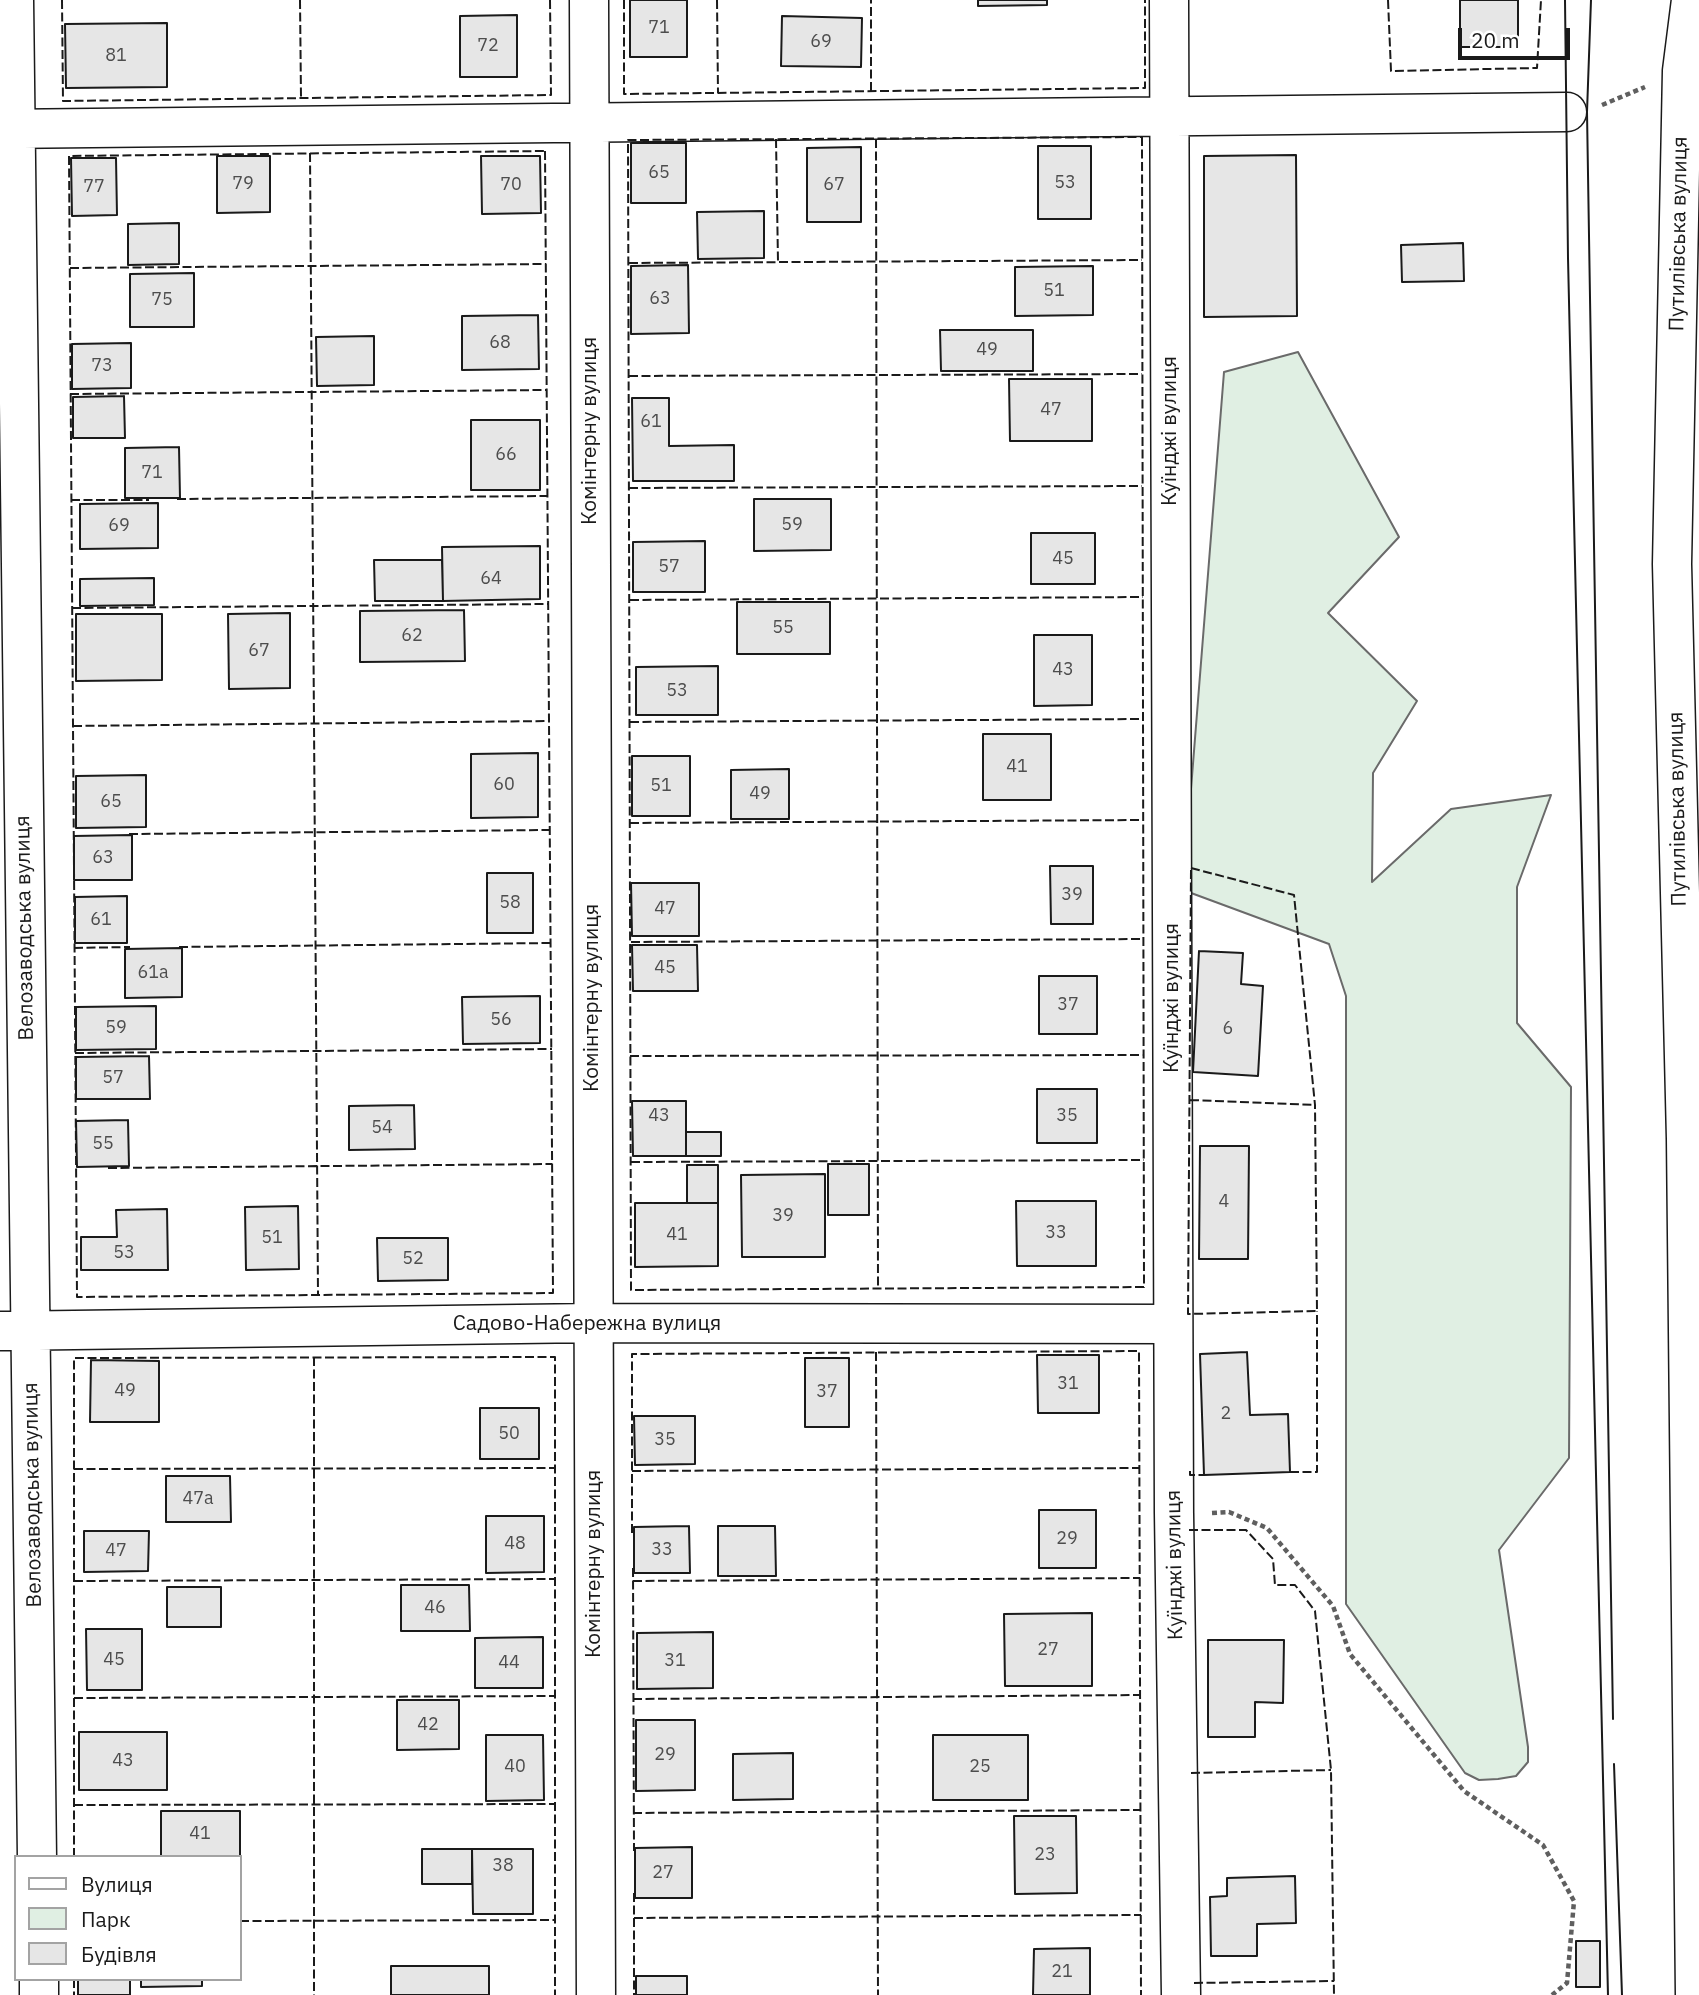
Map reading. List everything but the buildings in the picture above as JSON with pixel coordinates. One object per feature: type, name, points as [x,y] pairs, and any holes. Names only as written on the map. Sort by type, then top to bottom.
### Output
[{"type":"street","name":"Велозаводська вулиця","points":[[14,0],[8,129],[15,1331],[37,1855]]},
{"type":"street","name":"Комінтерну вулиця","points":[[589,0],[596,1995]]},
{"type":"street","name":"Куїнджі вулиця","points":[[1169,0],[1174,1513],[1181,1995]]},
{"type":"street","name":"Путилівська вулиця","points":[[1690,0],[1686,564],[1693,1139],[1695,1995]]},
{"type":"street","points":[[8,129],[1567,112]]},
{"type":"street","name":"Садово-Набережна вулиця","points":[[15,1331],[593,1323],[1173,1324]]},
{"type":"path","points":[[1567,112],[1587,112],[1690,73]]},
{"type":"path","points":[[1174,1513],[1229,1512],[1266,1528],[1333,1606],[1350,1654],[1464,1791],[1543,1845],[1574,1901],[1567,1983],[1552,1995]]},
{"type":"green space","points":[[1298,352],[1399,537],[1328,613],[1417,701],[1373,773],[1372,882],[1451,809],[1551,795],[1517,887],[1517,1023],[1571,1087],[1569,1458],[1499,1550],[1528,1762],[1516,1776],[1498,1779],[1479,1780],[1465,1773],[1346,1604],[1346,996],[1329,944],[1183,890],[1224,372]]},
{"type":"tram line","points":[[1565,0],[1568,258],[1608,1995]]},
{"type":"tram line","points":[[1591,0],[1587,112],[1613,1719]]},
{"type":"tram line","points":[[1614,1764],[1622,1995]]},
{"type":"fence","points":[[62,0],[63,101],[551,95],[550,0]]},
{"type":"fence","points":[[300,0],[301,98]]},
{"type":"fence","points":[[624,0],[624,94],[1145,88],[1145,0]]},
{"type":"fence","points":[[717,0],[718,93]]},
{"type":"fence","points":[[871,0],[871,91]]},
{"type":"fence","points":[[1388,0],[1391,71],[1537,68],[1541,0]]},
{"type":"fence","points":[[1142,137],[1144,1287],[631,1290],[628,140],[1142,137]]},
{"type":"fence","points":[[776,139],[778,262]]},
{"type":"fence","points":[[876,139],[878,1289]]},
{"type":"fence","points":[[545,151],[553,1293],[77,1297],[69,156],[545,151]]},
{"type":"fence","points":[[310,153],[318,1295]]},
{"type":"fence","points":[[629,263],[1142,260]]},
{"type":"fence","points":[[70,268],[546,264]]},
{"type":"fence","points":[[629,376],[1142,374]]},
{"type":"fence","points":[[70,394],[547,390]]},
{"type":"fence","points":[[629,488],[1142,486]]},
{"type":"fence","points":[[177,499],[548,496]]},
{"type":"fence","points":[[71,500],[149,500]]},
{"type":"fence","points":[[630,600],[1143,597]]},
{"type":"fence","points":[[72,608],[548,604]]},
{"type":"fence","points":[[630,722],[1143,719]]},
{"type":"fence","points":[[73,726],[549,721]]},
{"type":"fence","points":[[630,823],[1143,820]]},
{"type":"fence","points":[[129,834],[550,830]]},
{"type":"fence","points":[[1191,868],[1294,895],[1315,1105],[1317,1311],[1188,1314],[1191,868]]},
{"type":"fence","points":[[631,942],[1143,939]]},
{"type":"fence","points":[[179,947],[551,943]]},
{"type":"fence","points":[[74,948],[130,947]]},
{"type":"fence","points":[[75,1053],[552,1049]]},
{"type":"fence","points":[[630,1056],[1143,1055]]},
{"type":"fence","points":[[1190,1100],[1315,1105]]},
{"type":"fence","points":[[631,1162],[1144,1160]]},
{"type":"fence","points":[[108,1168],[552,1164]]},
{"type":"fence","points":[[1290,1472],[1317,1472],[1317,1311]]},
{"type":"fence","points":[[632,1533],[632,1354],[1139,1351],[1141,1995]]},
{"type":"fence","points":[[876,1352],[878,1995]]},
{"type":"fence","points":[[314,1357],[314,1995]]},
{"type":"fence","points":[[74,1855],[74,1358],[555,1357],[555,1995]]},
{"type":"fence","points":[[74,1469],[555,1468]]},
{"type":"fence","points":[[632,1471],[1139,1468]]},
{"type":"fence","points":[[1190,1471],[1190,1475],[1204,1475]]},
{"type":"fence","points":[[1189,1530],[1246,1530],[1273,1559],[1275,1585],[1295,1585],[1315,1611],[1331,1770],[1334,1995]]},
{"type":"fence","points":[[633,1568],[634,1851]]},
{"type":"fence","points":[[633,1581],[1140,1578]]},
{"type":"fence","points":[[74,1581],[555,1579]]},
{"type":"fence","points":[[633,1699],[1140,1695]]},
{"type":"fence","points":[[74,1698],[555,1696]]},
{"type":"fence","points":[[1191,1773],[1331,1770]]},
{"type":"fence","points":[[74,1805],[555,1804]]},
{"type":"fence","points":[[633,1813],[1141,1810]]},
{"type":"fence","points":[[634,1893],[634,1995]]},
{"type":"fence","points":[[634,1918],[1141,1915]]},
{"type":"fence","points":[[242,1921],[555,1920]]},
{"type":"fence","points":[[74,1981],[74,1995]]},
{"type":"fence","points":[[1194,1983],[1334,1981]]}]
